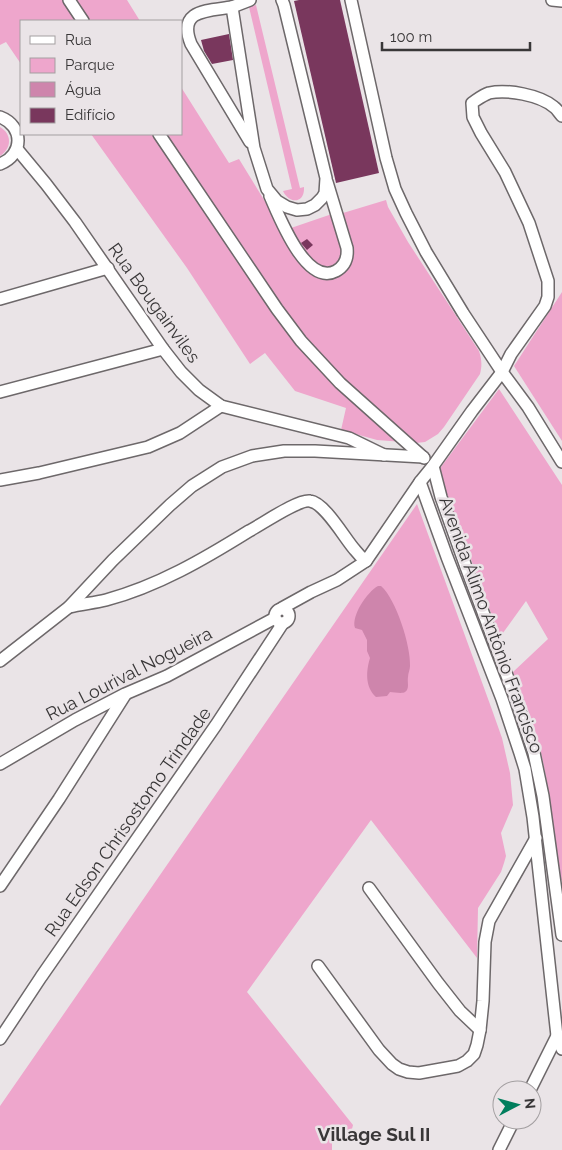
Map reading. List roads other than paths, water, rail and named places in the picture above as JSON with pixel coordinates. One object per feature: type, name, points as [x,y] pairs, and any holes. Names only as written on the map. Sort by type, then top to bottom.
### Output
[{"type":"street","points":[[69,0],[82,20]]},
{"type":"street","points":[[250,0],[232,7],[197,14],[188,22],[187,28],[191,44],[254,148]]},
{"type":"street","points":[[232,7],[254,148],[267,189],[284,226],[305,261],[311,268],[327,274],[339,269],[345,262],[348,253],[326,178],[282,0]]},
{"type":"street","points":[[351,0],[386,158],[395,189],[426,252],[463,313],[528,407],[562,462]]},
{"type":"street","points":[[552,0],[562,1]]},
{"type":"street","points":[[69,607],[105,600],[154,584],[191,566],[303,501],[309,501],[321,508],[342,531],[354,550],[366,561],[420,482],[502,372],[511,354],[544,306],[548,297],[548,281],[529,223],[504,172],[473,118],[472,103],[490,93],[520,93],[553,106],[562,116]]},
{"type":"street","points":[[0,117],[10,122],[18,138],[17,149],[10,159],[0,164]]},
{"type":"street","points":[[160,135],[277,310],[301,341],[340,383],[433,466]]},
{"type":"street","name":"Rua Bougainviles","points":[[17,149],[46,184],[108,268],[163,349],[181,372],[200,390],[221,406],[349,438],[384,454]]},
{"type":"street","points":[[267,189],[277,201],[287,207],[297,210],[307,209],[315,205],[322,198],[325,193],[326,178]]},
{"type":"street","points":[[0,299],[108,268]]},
{"type":"street","points":[[0,392],[163,349]]},
{"type":"street","points":[[0,480],[39,473],[148,447],[180,433],[221,406]]},
{"type":"street","points":[[0,661],[69,607],[113,560],[170,505],[192,486],[222,467],[252,456],[284,451],[423,457]]},
{"type":"street","name":"Avenida Álimo Antônio Francisco","points":[[433,466],[441,498],[456,541],[534,753],[546,812],[562,935]]},
{"type":"street","name":"Avenida Álimo Antônio Francisco","points":[[420,482],[446,558],[502,699],[520,753],[531,801],[560,1036]]},
{"type":"street","name":"Rua Edson Chrisostomo Trindade","points":[[0,1039],[216,725],[282,617],[311,592],[337,580],[366,561]]},
{"type":"street","name":"Rua Lourival Nogueira","points":[[0,764],[74,720],[125,694],[167,676],[240,635],[282,617]]},
{"type":"street","points":[[0,886],[59,799],[125,694]]},
{"type":"street","points":[[318,966],[379,1050],[399,1069],[419,1073],[458,1066],[467,1061],[474,1054],[480,1030],[485,942],[489,921],[536,838]]},
{"type":"street","points":[[369,888],[438,983],[460,1011],[480,1030]]},
{"type":"street","points":[[536,1080],[560,1036]]},
{"type":"street","points":[[499,1150],[509,1130]]},
{"type":"water","points":[[378,586],[381,586],[387,592],[402,623],[410,657],[410,666],[407,691],[402,693],[390,692],[387,696],[376,697],[370,689],[367,679],[370,658],[367,651],[367,640],[362,630],[355,628],[354,623],[361,605],[369,593]]},
{"type":"district","name":"Village Sul II","points":[[374,1134]]}]
